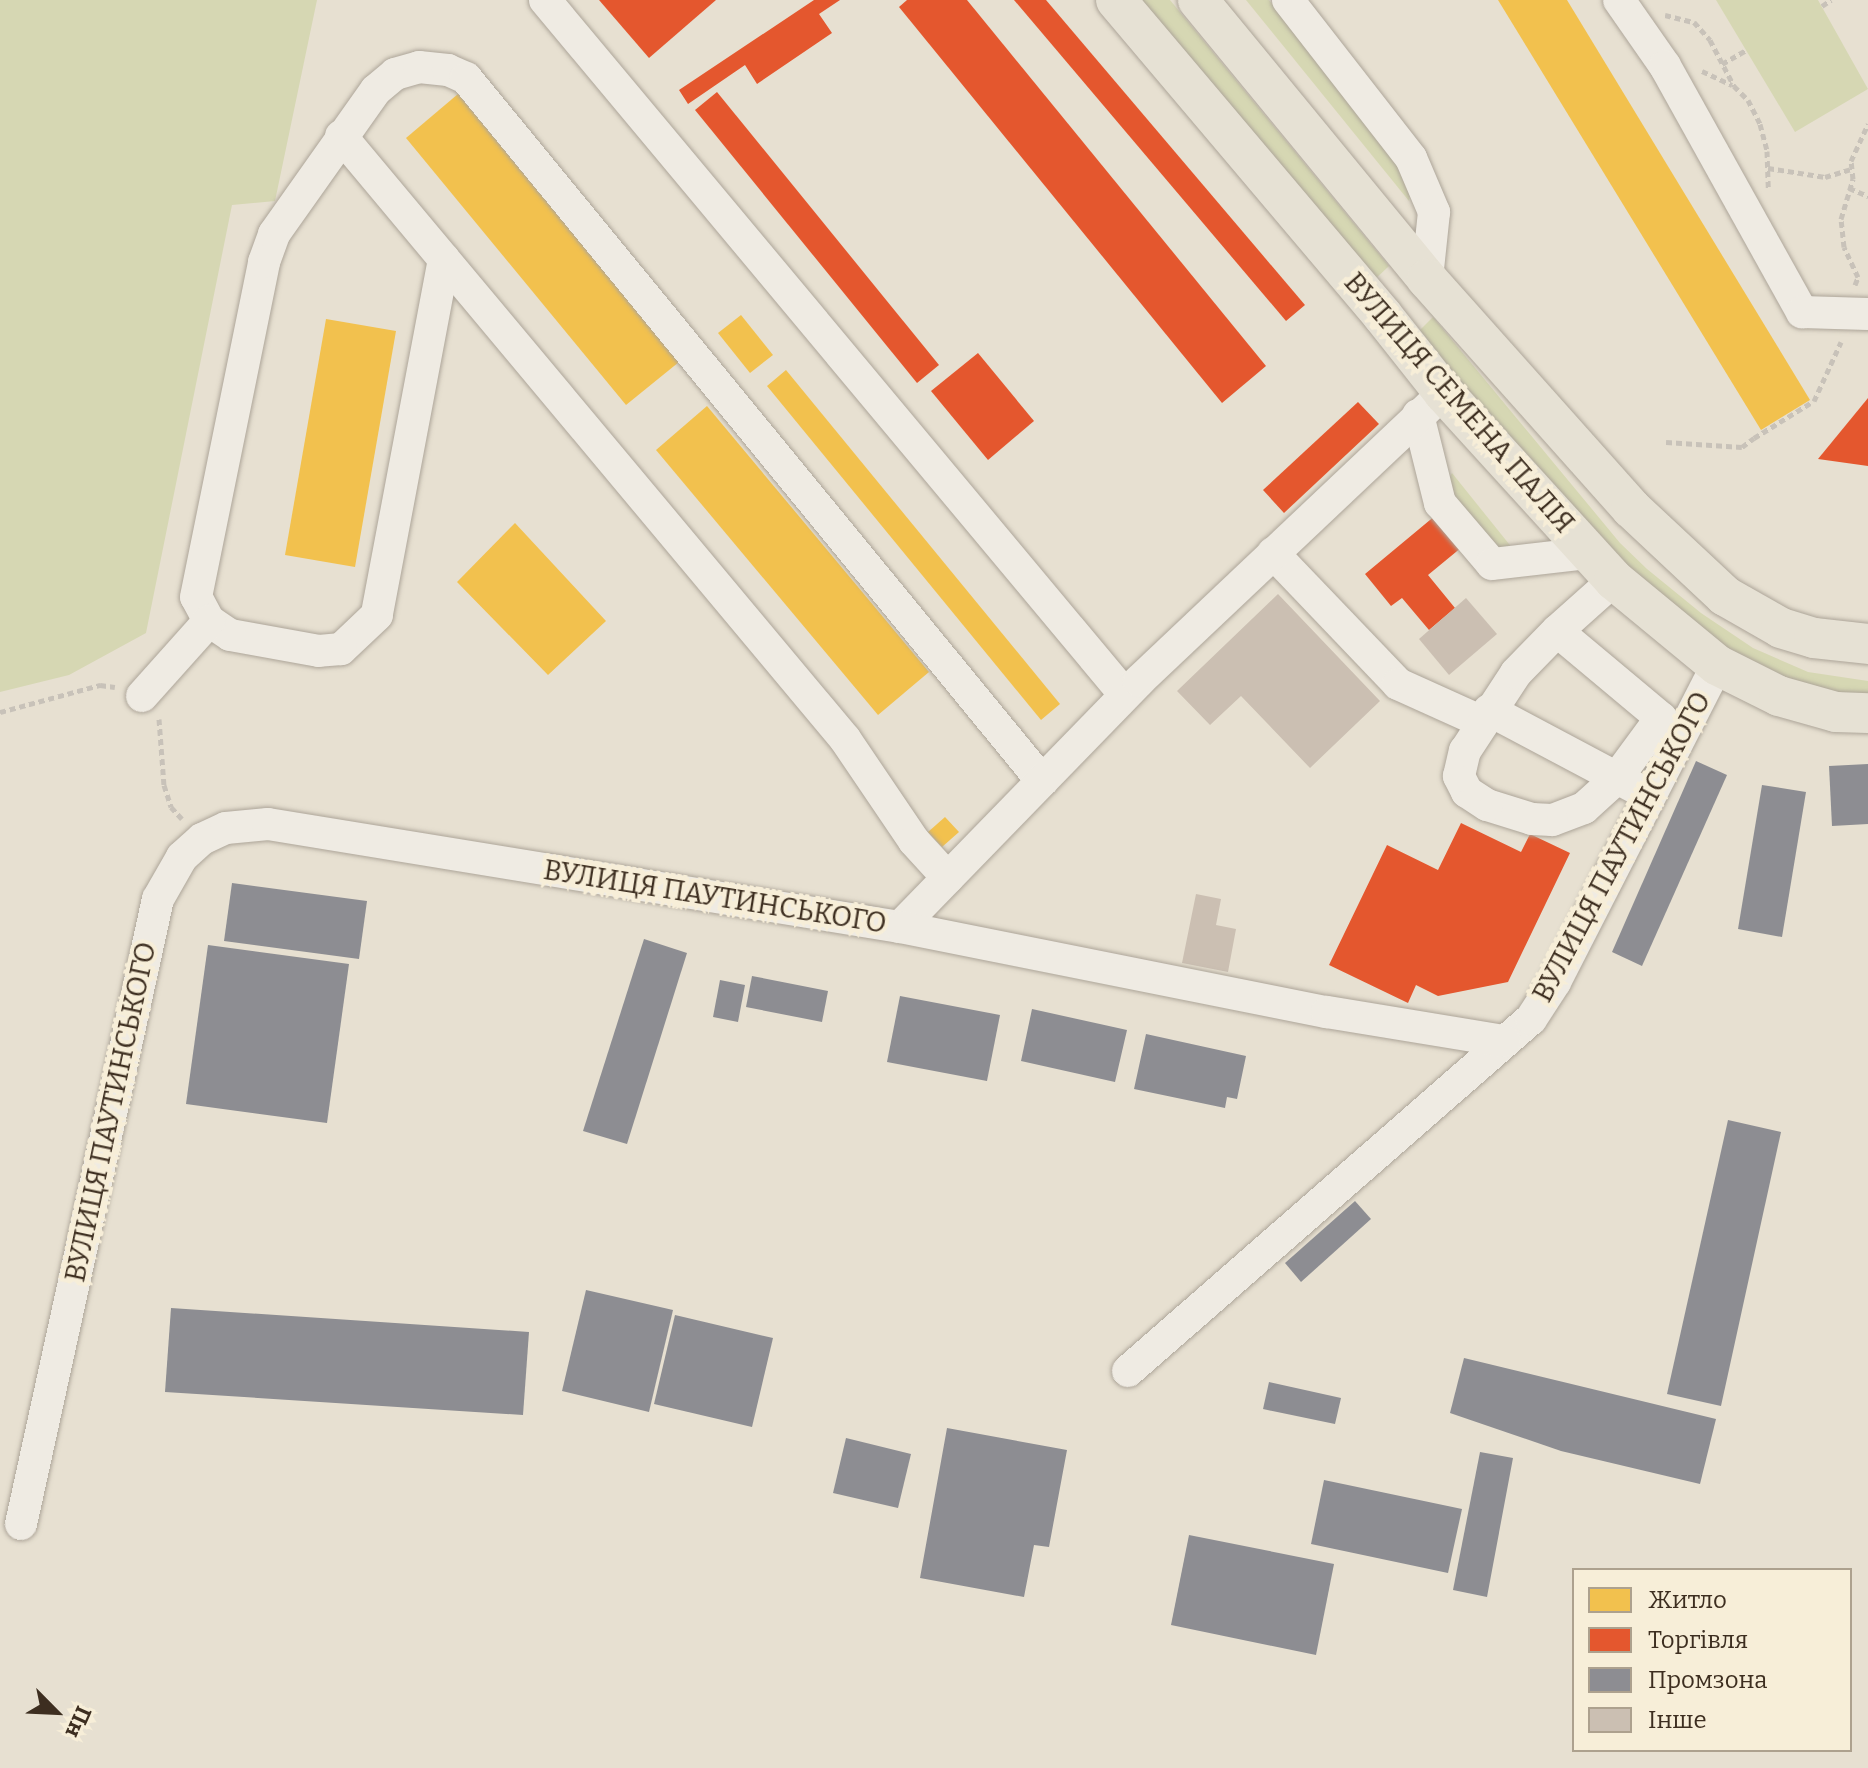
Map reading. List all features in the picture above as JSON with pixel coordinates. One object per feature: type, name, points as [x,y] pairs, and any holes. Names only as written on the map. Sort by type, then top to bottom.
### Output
[{"type":"main road","name":"ВУЛИЦЯ СЕМЕНА ПАЛІЯ","points":[[1116,0],[1383,316],[1431,404],[1601,567],[1717,665],[1779,696],[1836,712],[1868,713]]},
{"type":"main road","name":"ВУЛИЦЯ СЕМЕНА ПАЛІЯ","points":[[1198,0],[1427,279],[1631,508],[1725,596],[1781,628],[1814,638],[1868,644]]},
{"type":"main road","points":[[1383,316],[1427,279]]},
{"type":"street","points":[[545,0],[1125,695]]},
{"type":"street","points":[[1288,0],[1411,158],[1434,212],[1427,279]]},
{"type":"street","points":[[1626,10],[1665,66],[1802,312],[1850,313]]},
{"type":"street","points":[[444,259],[377,615],[341,649],[319,651],[230,635],[209,621],[196,597],[264,262],[274,234],[376,90],[395,74],[419,67],[448,70],[466,78],[1042,781]]},
{"type":"street","points":[[341,136],[845,739],[914,841],[948,878]]},
{"type":"street","points":[[900,927],[1125,695],[1431,404]]},
{"type":"street","points":[[1431,404],[1440,503],[1492,564],[1601,567]]},
{"type":"street","points":[[1273,553],[1398,684],[1485,716],[1650,795]]},
{"type":"street","points":[[1557,631],[1661,718],[1616,779],[1584,808],[1552,820],[1532,819],[1487,805],[1467,792],[1459,776],[1465,751],[1485,716],[1516,673],[1557,631],[1601,567]]},
{"type":"street","points":[[142,696],[209,621]]},
{"type":"street","name":"ВУЛИЦЯ ПАУТИНСЬКОГО","points":[[21,1524],[158,899],[182,857],[202,839],[226,828],[268,824],[900,927],[1327,1012],[1505,1041],[1531,1019],[1555,982],[1717,665]]},
{"type":"street","points":[[1128,1371],[1505,1041]]},
{"type":"path","points":[[1822,6],[1831,0]]},
{"type":"path","points":[[1626,10],[1694,22],[1710,40],[1734,86],[1748,100],[1760,124],[1768,168],[1766,194]]},
{"type":"path","points":[[1722,64],[1746,50]]},
{"type":"path","points":[[1666,442],[1742,447],[1814,401],[1850,313],[1844,300],[1858,277],[1842,235],[1841,219],[1857,143],[1868,124]]},
{"type":"path","points":[[1768,168],[1825,177],[1851,169]]},
{"type":"path","points":[[1849,188],[1868,196]]},
{"type":"path","points":[[0,712],[100,685],[127,688],[142,696],[158,714],[164,785],[171,807],[202,839]]},
{"type":"green space","points":[[0,0],[317,0],[275,201],[232,205],[146,633],[69,675],[0,692]]},
{"type":"green space","points":[[1139,0],[1170,0],[1389,266],[1370,284]]},
{"type":"green space","points":[[1246,0],[1269,0],[1392,151],[1411,190],[1409,201]]},
{"type":"green space","points":[[1716,0],[1818,0],[1868,89],[1795,132]]},
{"type":"green space","points":[[1433,317],[1620,543],[1647,569],[1701,613],[1753,648],[1808,672],[1868,681],[1868,698],[1833,695],[1773,677],[1660,606],[1413,337]]},
{"type":"green space","points":[[1452,473],[1513,549],[1497,548],[1451,494],[1449,478]]},
{"type":"building: Житло","points":[[1498,0],[1567,0],[1810,400],[1761,430]]},
{"type":"building: Житло","points":[[458,94],[679,362],[626,405],[406,138]]},
{"type":"building: Житло","points":[[741,315],[773,355],[750,373],[718,333]]},
{"type":"building: Житло","points":[[326,319],[396,331],[355,567],[285,555]]},
{"type":"building: Житло","points":[[786,370],[1060,704],[1041,720],[767,386]]},
{"type":"building: Житло","points":[[707,406],[929,672],[878,715],[656,450]]},
{"type":"building: Житло","points":[[515,523],[606,621],[548,675],[457,582]]},
{"type":"building: Житло","points":[[945,817],[959,832],[942,847],[928,832]]},
{"type":"building: Торгівля","points":[[599,0],[716,0],[649,58]]},
{"type":"building: Торгівля","points":[[814,0],[840,0],[819,14],[832,33],[757,84],[745,65],[688,104],[679,90]]},
{"type":"building: Торгівля","points":[[907,0],[967,0],[1266,366],[1222,403],[899,7]]},
{"type":"building: Торгівля","points":[[1014,0],[1046,0],[1305,305],[1286,321]]},
{"type":"building: Торгівля","points":[[717,92],[939,365],[917,383],[695,110]]},
{"type":"building: Торгівля","points":[[978,353],[1034,421],[988,460],[931,391]]},
{"type":"building: Торгівля","points":[[1868,398],[1868,466],[1818,459]]},
{"type":"building: Торгівля","points":[[1358,402],[1379,424],[1284,513],[1263,490]]},
{"type":"building: Торгівля","points":[[1436,515],[1462,547],[1428,575],[1455,608],[1429,630],[1402,598],[1391,606],[1365,574]]},
{"type":"building: Торгівля","points":[[1461,823],[1521,852],[1530,834],[1570,853],[1508,982],[1438,996],[1416,985],[1408,1003],[1329,965],[1387,845],[1438,870]]},
{"type":"building: Промзона","points":[[1696,761],[1727,775],[1642,966],[1612,952]]},
{"type":"building: Промзона","points":[[1868,764],[1868,824],[1832,826],[1829,766]]},
{"type":"building: Промзона","points":[[1762,785],[1806,792],[1782,937],[1738,929]]},
{"type":"building: Промзона","points":[[232,883],[367,901],[359,959],[224,941]]},
{"type":"building: Промзона","points":[[644,939],[687,953],[627,1144],[583,1131]]},
{"type":"building: Промзона","points":[[208,945],[349,964],[327,1123],[186,1104]]},
{"type":"building: Промзона","points":[[752,976],[828,991],[822,1022],[746,1007]]},
{"type":"building: Промзона","points":[[720,980],[745,985],[738,1022],[713,1017]]},
{"type":"building: Промзона","points":[[900,996],[1000,1015],[987,1081],[887,1062]]},
{"type":"building: Промзона","points":[[1032,1009],[1127,1030],[1115,1082],[1021,1061]]},
{"type":"building: Промзона","points":[[1146,1034],[1246,1056],[1237,1099],[1227,1097],[1225,1108],[1134,1089]]},
{"type":"building: Промзона","points":[[1728,1120],[1781,1132],[1721,1406],[1667,1394]]},
{"type":"building: Промзона","points":[[1355,1201],[1371,1219],[1301,1282],[1285,1263]]},
{"type":"building: Промзона","points":[[586,1290],[673,1310],[649,1412],[562,1391]]},
{"type":"building: Промзона","points":[[171,1308],[529,1332],[523,1415],[165,1392]]},
{"type":"building: Промзона","points":[[675,1315],[773,1338],[752,1427],[654,1404]]},
{"type":"building: Промзона","points":[[1464,1358],[1716,1419],[1700,1484],[1561,1451],[1450,1413]]},
{"type":"building: Промзона","points":[[1269,1382],[1341,1398],[1335,1424],[1263,1409]]},
{"type":"building: Промзона","points":[[947,1428],[1067,1450],[1049,1547],[1034,1545],[1024,1597],[920,1578]]},
{"type":"building: Промзона","points":[[846,1438],[911,1454],[898,1508],[833,1493]]},
{"type":"building: Промзона","points":[[1480,1452],[1513,1458],[1487,1597],[1453,1590]]},
{"type":"building: Промзона","points":[[1324,1480],[1462,1509],[1448,1573],[1311,1544]]},
{"type":"building: Промзона","points":[[1189,1535],[1334,1564],[1316,1655],[1171,1625]]},
{"type":"building: Інше","points":[[1278,594],[1380,701],[1310,768],[1241,696],[1210,725],[1177,691]]},
{"type":"building: Інше","points":[[1466,598],[1497,634],[1449,675],[1419,639]]},
{"type":"building: Інше","points":[[1196,894],[1221,899],[1216,925],[1236,929],[1228,972],[1182,963]]}]
